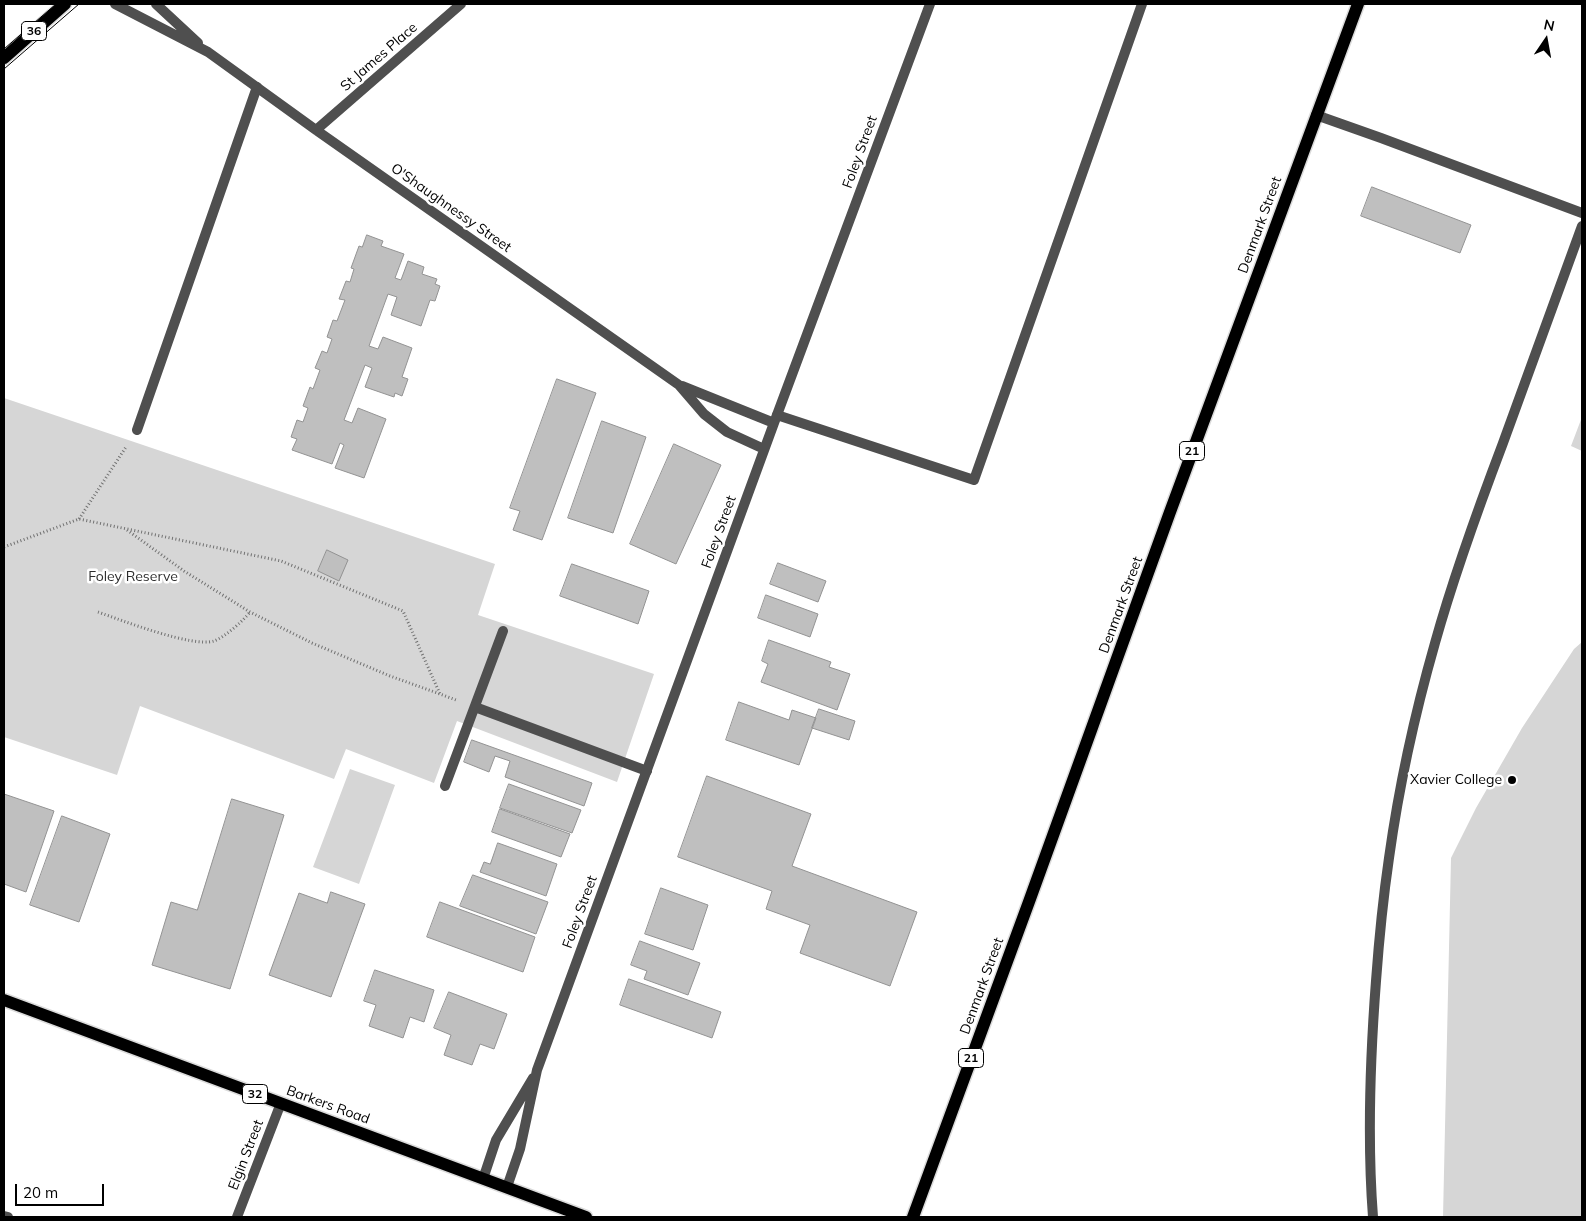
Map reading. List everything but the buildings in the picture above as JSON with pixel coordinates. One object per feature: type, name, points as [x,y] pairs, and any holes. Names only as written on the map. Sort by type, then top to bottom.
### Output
[{"type":"main road","name":"36","points":[[4,58],[65,4]]},
{"type":"main road","name":"Denmark Street","points":[[913,1217],[1358,4]]},
{"type":"main road","name":"Barkers Road","points":[[4,1000],[586,1217]]},
{"type":"street","name":"O'Shaughnessy Street","points":[[116,4],[208,52]]},
{"type":"street","name":"O'Shaughnessy Street","points":[[156,4],[208,52],[679,385],[704,414],[727,432],[764,449]]},
{"type":"street","name":"St James Place","points":[[316,130],[461,4]]},
{"type":"street","name":"Foley Street","points":[[507,1187],[520,1149],[537,1070],[764,449],[930,4]]},
{"type":"street","name":"O'Shaughnessy Street","points":[[679,385],[776,419],[974,480],[1142,4]]},
{"type":"street","points":[[138,430],[257,87]]},
{"type":"street","points":[[1316,115],[1582,213]]},
{"type":"street","points":[[1373,1217],[1369,1099],[1380,932],[1389,857],[1419,702],[1476,514],[1582,226]]},
{"type":"street","points":[[445,786],[503,631]]},
{"type":"street","points":[[475,706],[647,771]]},
{"type":"street","name":"Foley Street","points":[[483,1179],[496,1140],[537,1070]]},
{"type":"street","name":"Elgin Street","points":[[237,1217],[281,1103]]},
{"type":"street","points":[[4,1216],[8,1217]]},
{"type":"path","points":[[79,519],[138,430]]},
{"type":"path","points":[[4,547],[79,519],[282,561],[403,611],[440,694]]},
{"type":"path","points":[[124,528],[184,571],[250,612],[312,644],[390,676],[475,706]]},
{"type":"path","points":[[98,612],[187,641],[214,641],[242,623],[250,612]]},
{"type":"green space","name":"Foley Reserve","points":[[4,398],[495,564],[478,615],[654,674],[617,782],[457,721],[434,783],[346,749],[334,779],[140,706],[117,775],[4,737]]},
{"type":"green space","points":[[1582,417],[1582,451],[1571,446]]},
{"type":"green space","points":[[1582,642],[1582,1217],[1443,1217],[1451,858],[1476,808],[1522,728],[1574,649]]},
{"type":"green space","points":[[350,769],[395,785],[359,884],[313,867]]},
{"type":"tram line","points":[[4,49],[56,4]]},
{"type":"tram line","points":[[4,69],[79,4]]},
{"type":"place","name":"Xavier College","points":[[1512,780]]}]
